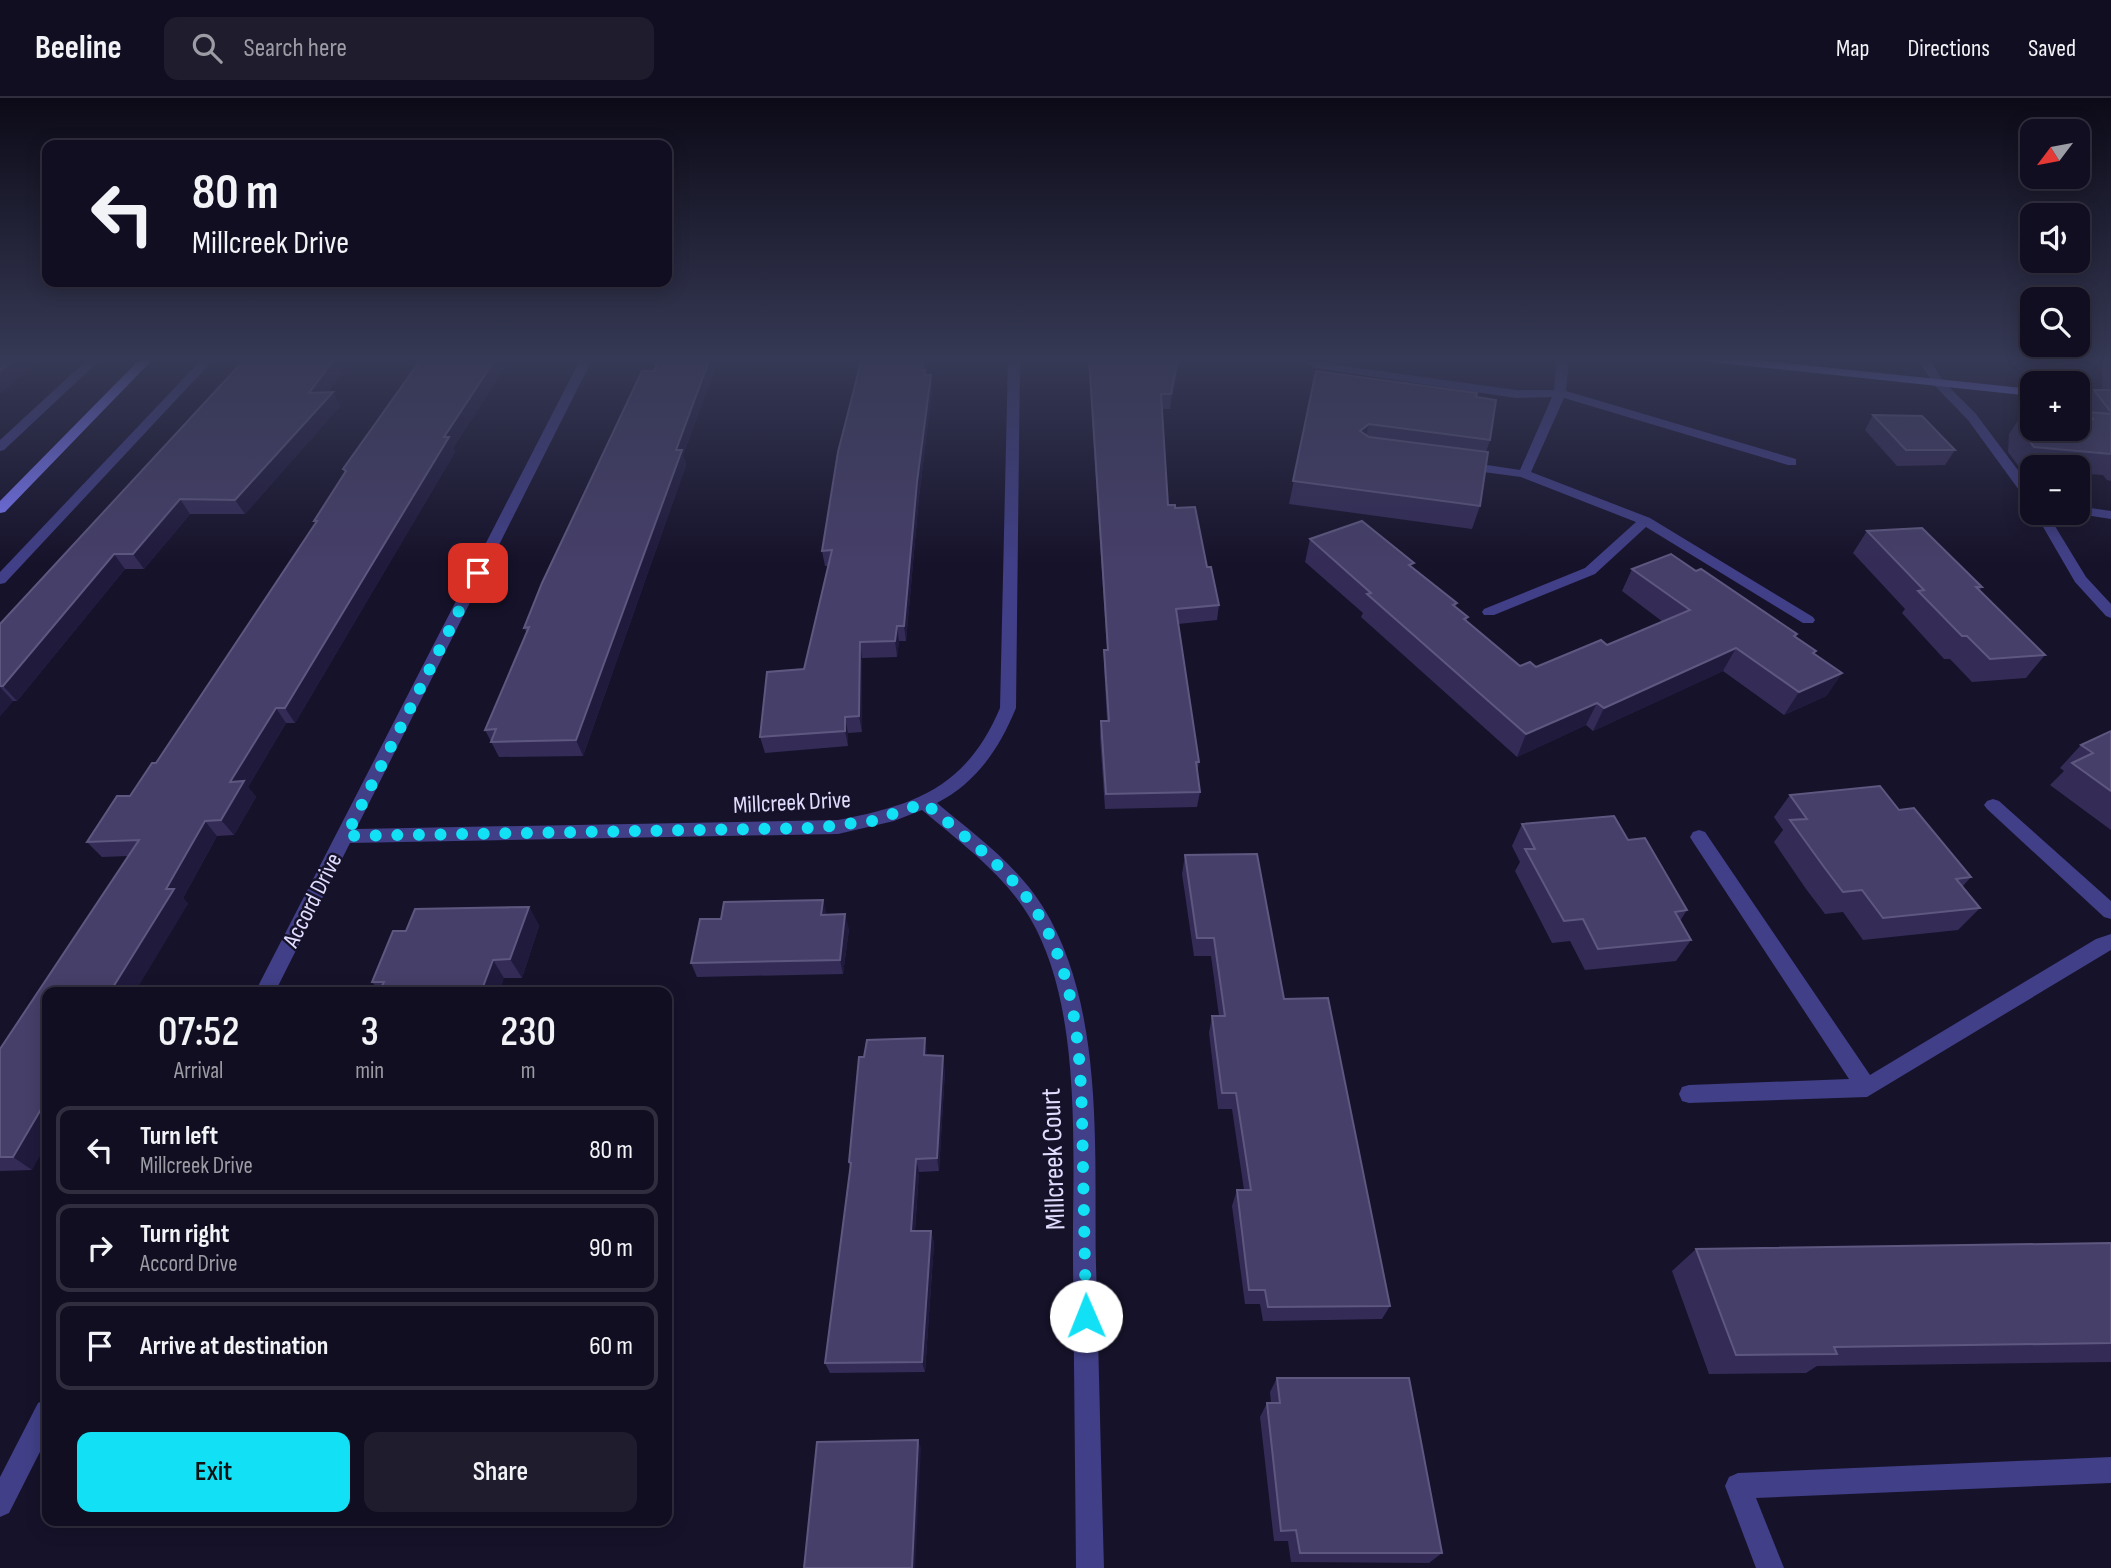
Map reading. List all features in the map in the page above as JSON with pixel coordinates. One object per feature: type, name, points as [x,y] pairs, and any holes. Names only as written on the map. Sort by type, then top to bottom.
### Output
[{"type":"street","points":[[0,447],[22,427]]},
{"type":"street","points":[[0,509],[81,427]]},
{"type":"street","points":[[0,580],[144,427]]},
{"type":"street","name":"Accord Drive","points":[[268,987],[552,427]]},
{"type":"street","name":"Millcreek Drive","points":[[346,836],[814,828],[872,821],[925,803],[964,777],[983,760],[1000,735],[1008,708],[1013,427]]},
{"type":"street","points":[[1524,474],[1545,427]]},
{"type":"street","points":[[1673,427],[1792,462]]},
{"type":"street","points":[[1979,427],[2020,482]]},
{"type":"street","points":[[1444,463],[1524,474],[1645,521],[1808,620]]},
{"type":"street","points":[[2090,512],[2111,515]]},
{"type":"street","points":[[1489,612],[1590,571],[1645,521]]},
{"type":"street","points":[[2048,525],[2080,579],[2111,613]]},
{"type":"street","name":"Millcreek Court","points":[[925,803],[1020,889],[1045,929],[1064,974],[1072,1012],[1082,1093],[1090,1568]]},
{"type":"street","points":[[1993,805],[2111,912]]},
{"type":"street","points":[[1699,837],[1867,1088]]},
{"type":"street","points":[[1689,1094],[1867,1088],[2103,944],[2111,942]]},
{"type":"street","points":[[0,1504],[42,1422]]},
{"type":"street","points":[[1770,1568],[1738,1486],[2111,1470]]},
{"type":"building","points":[[183,427],[302,427],[235,500],[180,499],[133,554],[114,554],[3,686],[0,686],[0,624]]},
{"type":"building","points":[[373,427],[451,427],[444,437],[449,437],[285,708],[276,708],[230,782],[244,781],[221,820],[205,821],[166,889],[174,889],[113,987],[42,987],[42,1108],[13,1157],[0,1157],[0,1049],[139,840],[87,842],[117,796],[130,796],[152,763],[156,763],[317,521],[314,521],[346,471],[343,469]]},
{"type":"building","points":[[616,427],[685,427],[676,450],[682,450],[576,740],[491,742],[496,729],[485,730],[529,627],[524,628],[542,583]]},
{"type":"building","points":[[844,427],[924,427],[904,626],[897,626],[895,641],[860,642],[859,716],[845,717],[845,731],[760,737],[767,672],[804,669],[832,550],[822,551]]},
{"type":"building","points":[[1093,427],[1163,427],[1168,505],[1175,505],[1175,508],[1195,507],[1207,567],[1211,567],[1219,605],[1176,609],[1199,762],[1196,762],[1200,792],[1106,794],[1101,721],[1109,721],[1104,650],[1108,650]]},
{"type":"building","points":[[1304,427],[1366,427],[1360,431],[1369,437],[1488,452],[1480,506],[1293,481]]},
{"type":"building","points":[[1389,427],[1492,427],[1490,440]]},
{"type":"building","points":[[1884,427],[1932,427],[1955,450],[1906,450]]},
{"type":"building","points":[[2090,427],[2111,427],[2111,454],[2034,447],[2030,441],[2090,441]]},
{"type":"building","points":[[1362,521],[1414,563],[1409,565],[1457,603],[1453,605],[1468,617],[1464,619],[1520,666],[1530,662],[1536,667],[1601,640],[1607,645],[1690,610],[1632,569],[1671,554],[1696,571],[1701,569],[1797,634],[1794,636],[1816,651],[1813,653],[1842,673],[1799,692],[1736,648],[1604,708],[1597,703],[1526,734],[1367,594],[1371,593],[1310,539]]},
{"type":"building","points":[[1922,528],[1982,587],[1976,587],[2045,655],[1990,659],[1967,636],[1962,636],[1918,591],[1924,590],[1867,531]]},
{"type":"building","points":[[2111,731],[2111,791],[2072,763],[2093,753],[2081,745]]},
{"type":"building","points":[[1880,786],[1899,810],[1914,808],[1971,877],[1956,879],[1980,908],[1883,918],[1862,890],[1843,892],[1790,820],[1807,819],[1790,795]]},
{"type":"building","points":[[1614,816],[1628,840],[1645,838],[1687,910],[1675,912],[1691,940],[1598,949],[1583,919],[1564,921],[1525,849],[1535,849],[1522,824]]},
{"type":"building","points":[[1257,854],[1284,999],[1328,998],[1390,1306],[1268,1307],[1265,1290],[1249,1290],[1237,1190],[1251,1190],[1236,1093],[1222,1093],[1212,1016],[1225,1016],[1214,938],[1197,938],[1185,855]]},
{"type":"building","points":[[823,900],[821,915],[845,914],[840,960],[691,963],[700,919],[721,919],[724,902]]},
{"type":"building","points":[[529,907],[510,959],[493,960],[483,987],[382,987],[384,982],[372,982],[393,931],[406,931],[415,909]]},
{"type":"building","points":[[925,1038],[924,1055],[943,1056],[937,1158],[916,1159],[911,1231],[931,1231],[922,1362],[825,1363],[851,1163],[859,1057],[864,1057],[867,1040]]},
{"type":"building","points":[[2111,1243],[2111,1343],[1834,1347],[1837,1354],[1736,1355],[1696,1249]]},
{"type":"building","points":[[1277,1378],[1409,1378],[1442,1553],[1300,1553],[1296,1530],[1281,1531],[1267,1403],[1280,1403]]},
{"type":"building","points":[[918,1440],[912,1568],[804,1568],[817,1442]]},
{"type":"route","points":[[478,573],[346,836],[838,827],[872,821],[925,803],[986,855],[1020,889],[1045,929],[1064,974],[1075,1024],[1082,1093],[1086,1316]]}]
